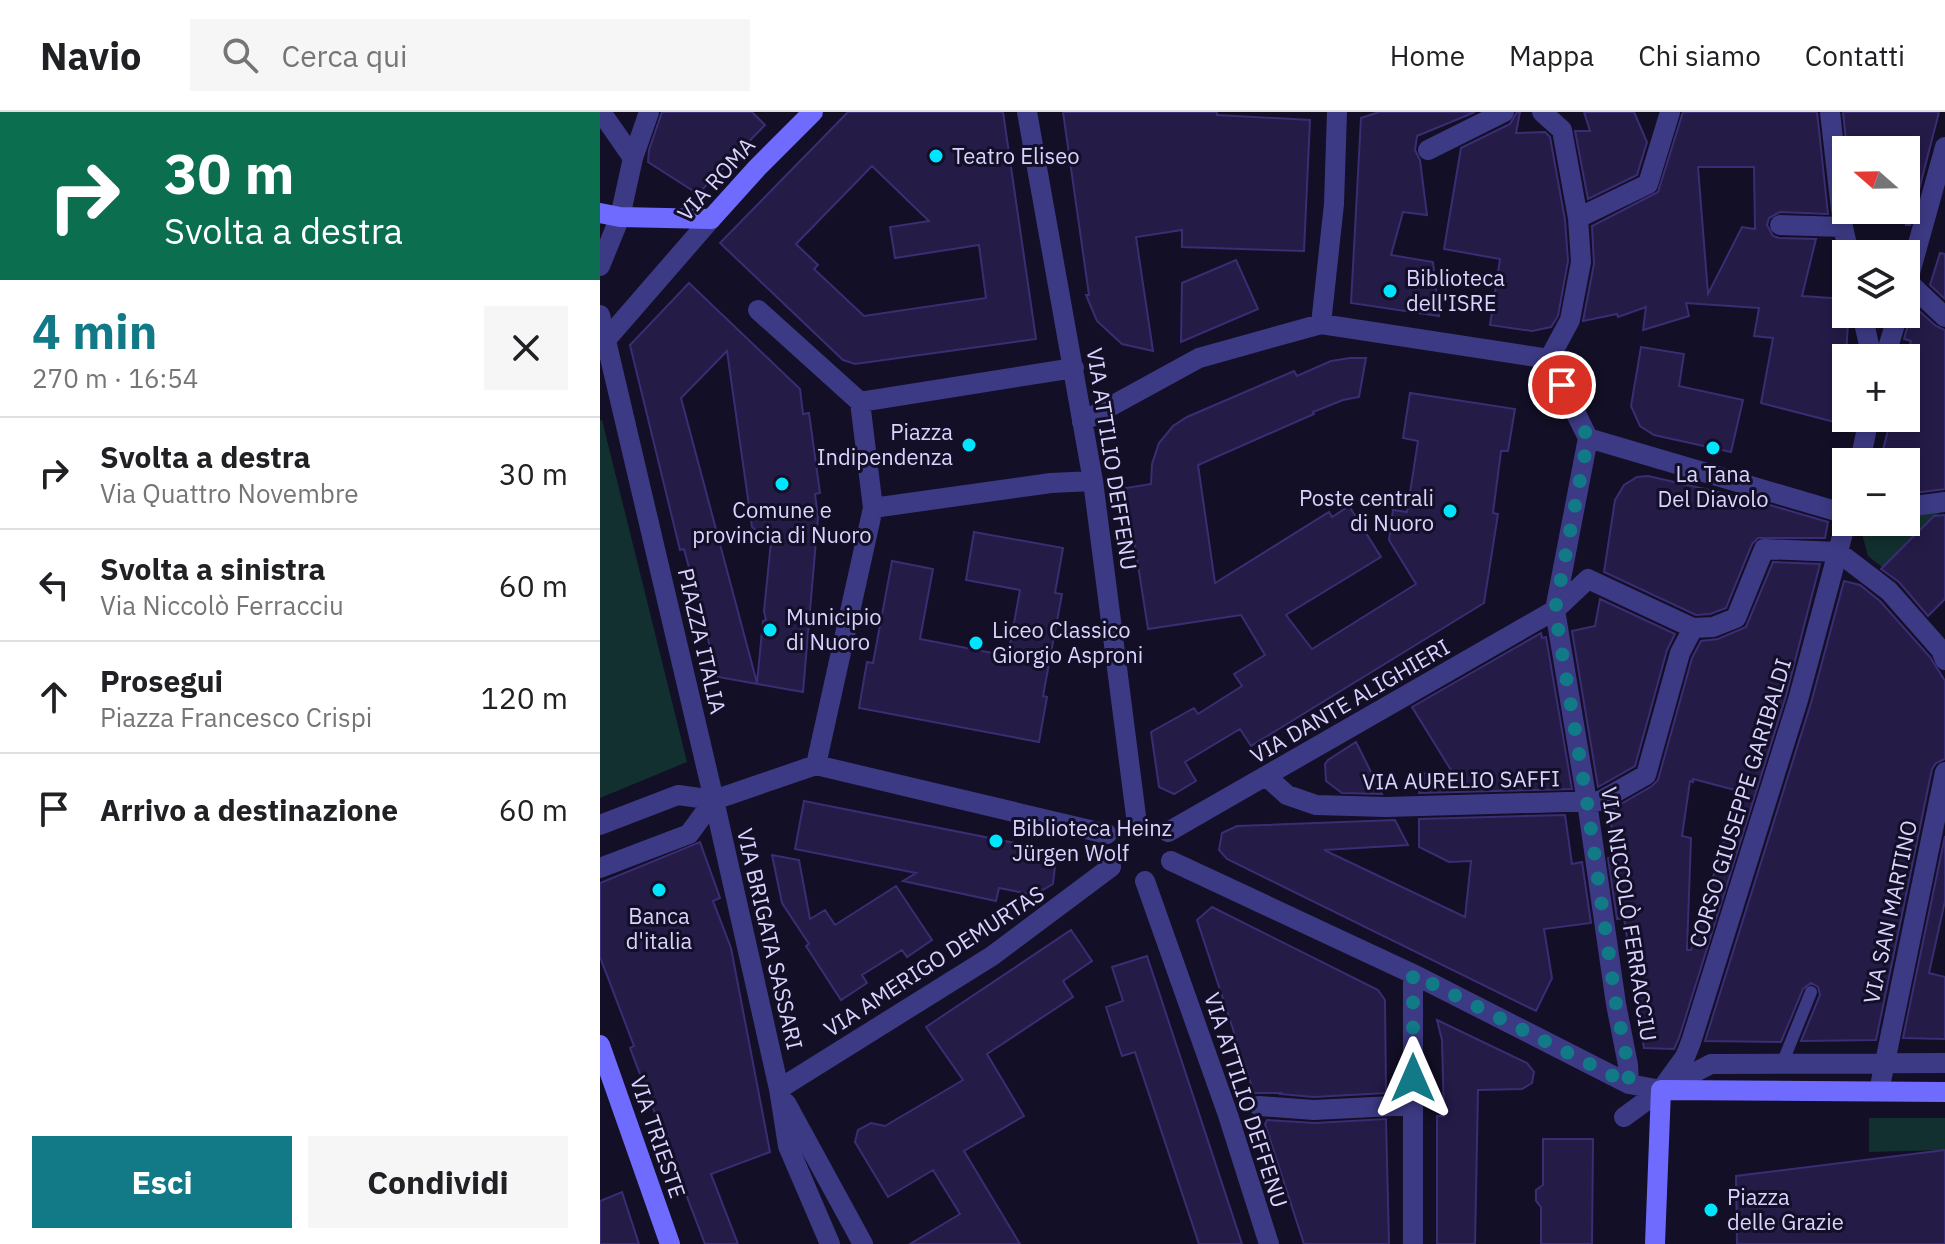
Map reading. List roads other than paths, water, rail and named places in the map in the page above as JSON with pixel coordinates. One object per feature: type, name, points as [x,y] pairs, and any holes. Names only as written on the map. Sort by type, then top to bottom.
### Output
[{"type":"street","points":[[601,112],[633,158]]},
{"type":"street","points":[[600,266],[610,215],[649,112]]},
{"type":"street","name":"VIA ROMA","points":[[605,341],[757,168],[813,112]]},
{"type":"street","name":"VIA ATTILIO DEFFENU","points":[[1027,112],[1093,481],[1136,816]]},
{"type":"street","points":[[1321,324],[1334,204],[1337,112]]},
{"type":"street","points":[[1428,150],[1504,112]]},
{"type":"street","points":[[1542,112],[1562,130],[1578,218],[1581,262],[1570,320],[1549,359]]},
{"type":"street","points":[[1578,218],[1648,184],[1670,112]]},
{"type":"street","points":[[1830,112],[1846,240]]},
{"type":"street","points":[[1919,240],[1945,147]]},
{"type":"street","points":[[610,215],[711,219]]},
{"type":"street","points":[[1780,225],[1843,227]]},
{"type":"street","points":[[1920,296],[1945,317]]},
{"type":"street","points":[[758,310],[860,402],[873,508],[816,765]]},
{"type":"street","name":"PIAZZA ITALIA","points":[[600,315],[609,393],[714,800]]},
{"type":"street","points":[[1082,422],[1199,358],[1321,324],[1549,359]]},
{"type":"street","points":[[1549,359],[1588,438],[1555,610]]},
{"type":"street","points":[[860,402],[1074,368]]},
{"type":"street","points":[[1588,438],[1832,510]]},
{"type":"street","points":[[873,508],[1051,483],[1093,481]]},
{"type":"street","points":[[1920,505],[1945,502]]},
{"type":"street","name":"CORSO GIUSEPPE GARIBALDI","points":[[1661,1090],[1685,1057],[1691,1042],[1798,700],[1842,536]]},
{"type":"street","points":[[1693,628],[1713,627],[1736,618],[1764,549],[1838,552],[1889,591],[1941,650],[1945,660]]},
{"type":"street","name":"VIA DANTE ALIGHIERI","points":[[1168,832],[1555,610],[1588,579],[1693,628]]},
{"type":"street","name":"VIA NICCOLÒ FERRACCIU","points":[[1555,610],[1629,1084]]},
{"type":"street","name":"VIA AURELIO SAFFI","points":[[1267,777],[1287,795],[1316,805],[1386,807],[1600,801],[1646,775],[1680,653],[1693,628]]},
{"type":"street","points":[[600,825],[678,795],[714,800],[816,765],[1107,834],[1136,816],[1168,832],[1171,861]]},
{"type":"street","name":"VIA SAN MARTINO","points":[[1879,1091],[1945,772]]},
{"type":"street","points":[[600,868],[689,834],[714,800]]},
{"type":"street","name":"VIA BRIGATA SASSARI","points":[[714,800],[779,1089],[788,1146],[830,1244]]},
{"type":"street","points":[[1107,834],[1107,856],[1111,867],[1145,881],[1171,861]]},
{"type":"street","points":[[1171,861],[1413,974],[1629,1084],[1661,1090],[1945,1092]]},
{"type":"street","name":"VIA AMERIGO DEMURTAS","points":[[779,1089],[992,956],[1111,867]]},
{"type":"street","name":"VIA ATTILIO DEFFENU","points":[[1145,881],[1228,1115],[1269,1244]]},
{"type":"street","points":[[1413,974],[1413,1244]]},
{"type":"street","name":"VIA TRIESTE","points":[[600,1045],[670,1244]]},
{"type":"street","points":[[1624,1117],[1661,1090],[1711,1064],[1945,1063]]},
{"type":"street","name":"VIA BRIGATA SASSARI","points":[[779,1089],[863,1244]]},
{"type":"street","points":[[1655,1244],[1661,1090]]},
{"type":"street","points":[[1259,1106],[1314,1110],[1413,1105]]},
{"type":"lane","points":[[1782,1064],[1811,992]]},
{"type":"place","name":"Teatro Eliseo","points":[[936,156]]},
{"type":"place","name":"Biblioteca dell'ISRE","points":[[1390,291]]},
{"type":"place","name":"Piazza Indipendenza","points":[[969,445]]},
{"type":"place","name":"La Tana Del Diavolo","points":[[1713,448]]},
{"type":"place","name":"Comune e provincia di Nuoro","points":[[782,484]]},
{"type":"place","name":"Poste centrali di Nuoro","points":[[1450,511]]},
{"type":"place","name":"Municipio di Nuoro","points":[[770,630]]},
{"type":"place","name":"Liceo Classico Giorgio Asproni","points":[[976,643]]},
{"type":"place","name":"Biblioteca Heinz Jürgen Wolf","points":[[996,841]]},
{"type":"place","name":"Banca d'italia","points":[[659,890]]},
{"type":"place","name":"Piazza delle Grazie","points":[[1711,1210]]}]
